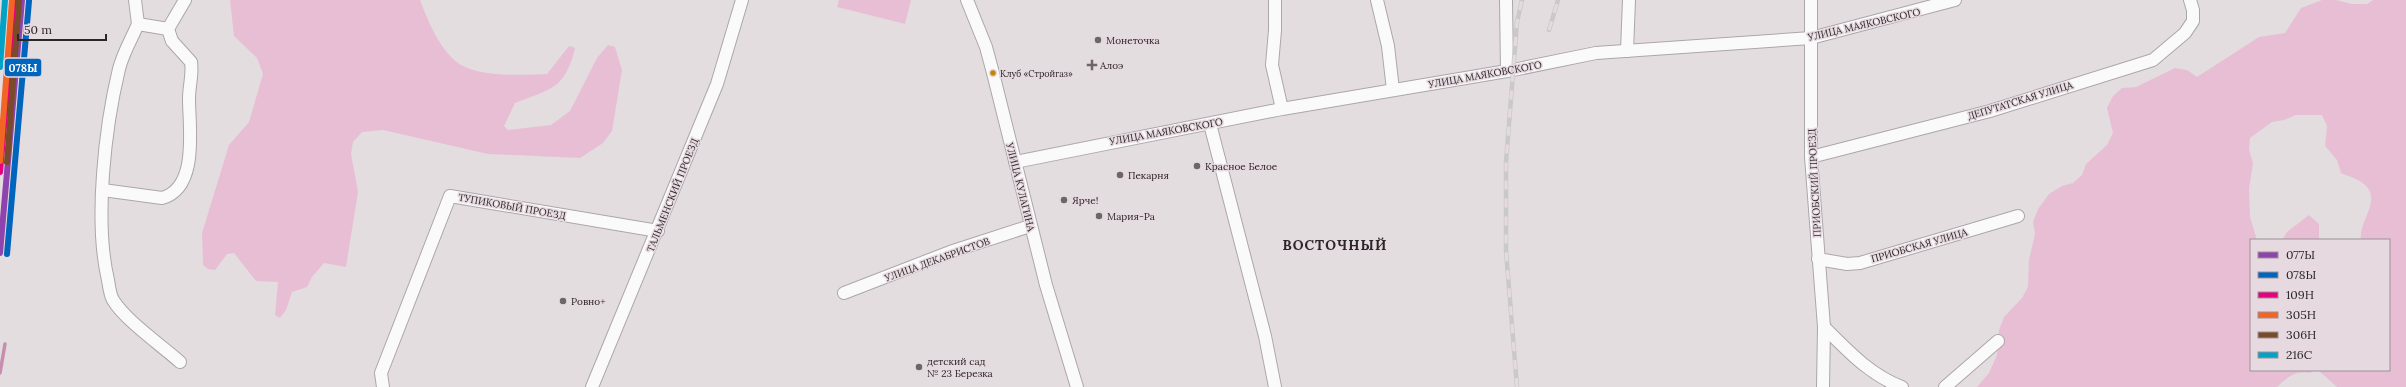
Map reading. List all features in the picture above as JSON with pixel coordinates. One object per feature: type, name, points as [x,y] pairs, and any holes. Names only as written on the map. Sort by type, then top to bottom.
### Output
[{"type":"street","points":[[135,0],[138,24],[119,67],[108,126],[102,190],[102,246],[112,299],[121,310],[180,362]]},
{"type":"street","points":[[102,190],[162,198],[169,196],[183,178],[190,162],[191,62],[172,41],[168,29],[185,0]]},
{"type":"street","name":"ТАЛЬМЕНСКИЙ ПРОЕЗД","points":[[592,387],[658,231],[717,84],[742,0]]},
{"type":"street","name":"УЛИЦА КУЛАГИНА","points":[[967,0],[986,46],[1030,226],[1072,383]]},
{"type":"street","points":[[1275,0],[1275,30],[1272,65],[1282,109]]},
{"type":"street","points":[[1377,0],[1388,46],[1393,90]]},
{"type":"street","points":[[1506,0],[1507,70]]},
{"type":"street","points":[[1627,51],[1629,0]]},
{"type":"street","name":"ПРИОБСКИЙ ПРОЕЗД","points":[[1811,0],[1811,157],[1824,327],[1824,387]]},
{"type":"street","name":"УЛИЦА МАЯКОВСКОГО","points":[[1015,162],[1106,142],[1596,53],[1811,38],[1955,0]]},
{"type":"street","name":"ДЕПУТАТСКАЯ УЛИЦА","points":[[1811,157],[1990,111],[2153,60],[2180,38],[2193,21],[2193,10],[2190,0]]},
{"type":"street","points":[[138,24],[168,29]]},
{"type":"street","points":[[1210,124],[1262,323],[1275,387]]},
{"type":"street","name":"ТУПИКОВЫЙ ПРОЕЗД","points":[[383,387],[381,373],[450,196],[658,231]]},
{"type":"street","name":"ПРИОБСКАЯ УЛИЦА","points":[[1818,259],[1847,264],[1860,263],[2018,216]]},
{"type":"street","name":"УЛИЦА ДЕКАБРИСТОВ","points":[[844,293],[950,252],[1030,226]]},
{"type":"street","points":[[1824,327],[1860,362],[1882,379],[1902,387]]},
{"type":"street","points":[[1945,387],[1998,341]]},
{"type":"shaded area","points":[[230,0],[420,0],[436,36],[447,53],[461,65],[480,72],[515,75],[547,74],[569,46],[575,48],[566,72],[555,86],[515,103],[504,126],[508,130],[551,125],[570,111],[597,58],[608,45],[615,47],[622,70],[612,131],[603,143],[580,158],[488,154],[383,130],[362,132],[353,142],[351,154],[358,192],[346,267],[324,263],[312,277],[307,287],[292,292],[286,310],[280,318],[275,315],[278,282],[256,281],[234,253],[227,254],[215,270],[208,269],[203,265],[202,233],[229,145],[249,122],[263,74],[257,58],[234,36]]},
{"type":"shaded area","points":[[839,0],[911,0],[905,24],[837,7]]},
{"type":"shaded area","points":[[2322,0],[2336,0],[2352,4],[2367,4],[2373,0],[2406,0],[2406,387],[2337,387],[2319,371],[2390,371],[2390,239],[2361,239],[2363,225],[2371,204],[2369,190],[2362,182],[2341,173],[2337,160],[2325,146],[2327,126],[2322,115],[2296,115],[2284,120],[2272,122],[2250,138],[2249,150],[2253,163],[2249,189],[2250,217],[2257,239],[2250,239],[2250,371],[2313,371],[2310,373],[2305,372],[2296,374],[2277,387],[1977,387],[1989,373],[1997,355],[1999,330],[2004,317],[2022,298],[2028,287],[2029,260],[2035,234],[2033,222],[2038,209],[2049,194],[2062,186],[2073,183],[2082,175],[2086,164],[2107,145],[2113,133],[2107,108],[2113,96],[2122,88],[2136,87],[2175,68],[2187,70],[2197,77],[2259,37],[2285,33],[2301,8]]},
{"type":"shaded area","points":[[2309,215],[2319,224],[2319,239],[2283,239],[2287,232]]},
{"type":"waterway","points":[[0,373],[5,344]]},
{"type":"railway","points":[[1517,387],[1506,251],[1506,162],[1517,22],[1522,0]]},
{"type":"railway","points":[[1549,30],[1558,0]]},
{"type":"transit line","name":"216С","points":[[0,67],[5,0]]},
{"type":"transit line","name":"305Н","points":[[0,161],[12,0]]},
{"type":"transit line","name":"109Н","points":[[0,172],[15,0]]},
{"type":"transit line","name":"077Ы","points":[[0,253],[22,0]]},
{"type":"transit line","name":"306Н","points":[[7,162],[19,1]]},
{"type":"transit line","name":"078Ы","points":[[7,254],[29,1]]},
{"type":"place","name":"Монеточка","points":[[1098,40]]},
{"type":"place","name":"Алоэ","points":[[1092,65]]},
{"type":"place","name":"Клуб «Стройгаз»","points":[[993,73]]},
{"type":"place","name":"Красное Белое","points":[[1197,166]]},
{"type":"place","name":"Пекарня","points":[[1120,175]]},
{"type":"place","name":"Ярче!","points":[[1064,200]]},
{"type":"place","name":"Мария-Ра","points":[[1099,216]]},
{"type":"place","name":"Ровно+","points":[[563,301]]},
{"type":"place","name":"детский сад № 23 Березка","points":[[919,367]]},
{"type":"district","name":"ВОСТОЧНЫЙ","points":[[1335,245]]}]
